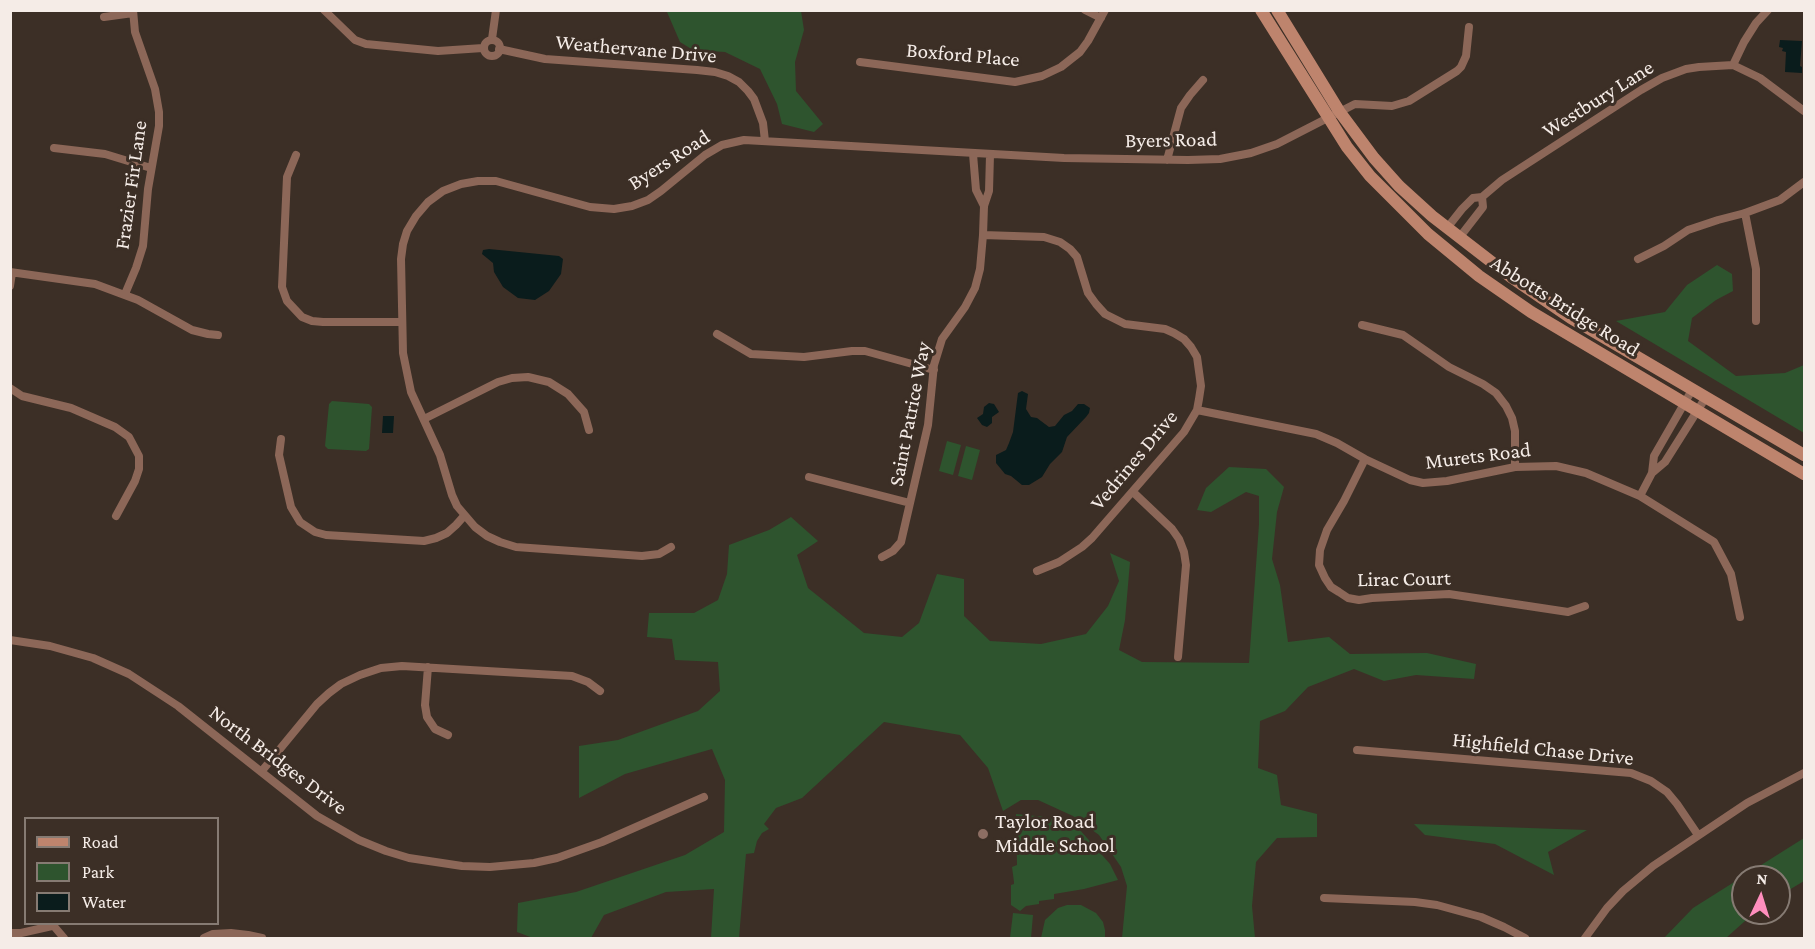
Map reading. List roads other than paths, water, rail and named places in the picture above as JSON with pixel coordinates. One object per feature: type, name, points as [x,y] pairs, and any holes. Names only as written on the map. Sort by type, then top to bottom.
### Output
[{"type":"main road","name":"Abbotts Bridge Road","points":[[1261,10],[1347,147],[1370,176],[1428,234],[1479,276],[1531,312],[1804,474]]},
{"type":"main road","name":"Abbotts Bridge Road","points":[[1277,10],[1339,111],[1374,158],[1399,186],[1446,228],[1510,277],[1571,318],[1804,455]]},
{"type":"street","points":[[324,10],[355,40],[366,44],[438,51],[483,48]]},
{"type":"street","points":[[492,39],[496,10]]},
{"type":"street","points":[[1085,10],[1103,14]]},
{"type":"street","points":[[1733,65],[1756,23],[1768,10]]},
{"type":"street","points":[[104,16],[133,12]]},
{"type":"street","name":"Frazier Fir Lane","points":[[125,294],[144,246],[148,189],[158,142],[159,112],[155,89],[135,32],[133,12]]},
{"type":"street","name":"Boxford Place","points":[[860,62],[1015,82],[1042,76],[1061,67],[1080,52],[1095,31],[1103,14]]},
{"type":"street","name":"Byers Road","points":[[671,547],[658,554],[642,556],[516,547],[487,536],[464,516],[452,495],[440,455],[411,392],[403,353],[400,259],[403,244],[407,231],[416,216],[428,202],[443,191],[478,181],[496,182],[591,207],[614,209],[632,206],[648,200],[661,191],[705,155],[722,145],[744,140],[990,155],[1167,160],[1220,159],[1251,153],[1277,144],[1355,104],[1400,105],[1409,101],[1457,71],[1466,56],[1469,27]]},
{"type":"street","points":[[483,48],[486,42],[492,39]]},
{"type":"street","points":[[483,48],[484,52],[490,56],[497,55],[499,44],[492,39]]},
{"type":"street","name":"Weathervane Drive","points":[[499,49],[546,59],[697,70],[728,76],[744,86],[754,99],[761,116],[765,141]]},
{"type":"street","name":"Westbury Lane","points":[[1446,228],[1473,198],[1482,197],[1502,180],[1662,78],[1686,69],[1733,65],[1760,78],[1804,111]]},
{"type":"street","points":[[1167,160],[1181,108],[1203,80]]},
{"type":"street","points":[[54,148],[105,154],[151,168]]},
{"type":"street","name":"Saint Patrice Way","points":[[973,154],[976,190],[984,206]]},
{"type":"street","points":[[296,155],[287,177],[282,287],[287,301],[302,317],[312,321],[402,322]]},
{"type":"street","name":"Saint Patrice Way","points":[[882,557],[893,551],[901,542],[928,425],[934,370],[942,339],[965,308],[975,288],[980,269],[984,206],[989,191],[990,155]]},
{"type":"street","points":[[1638,259],[1688,230],[1780,200],[1804,182]]},
{"type":"street","name":"Westbury Lane","points":[[1459,238],[1483,207],[1482,197]]},
{"type":"street","points":[[1745,213],[1756,269],[1756,321]]},
{"type":"street","name":"Vedrines Drive","points":[[983,235],[1044,237],[1060,242],[1077,257],[1088,293],[1105,314],[1125,324],[1165,329],[1184,339],[1197,357],[1200,386],[1197,410],[1184,432],[1082,547],[1059,562],[1037,571]]},
{"type":"street","points":[[10,285],[11,273],[95,284],[125,294],[192,330],[218,335]]},
{"type":"street","points":[[1362,325],[1403,335],[1449,366],[1496,393],[1512,418],[1515,431],[1515,467]]},
{"type":"street","points":[[717,334],[751,354],[804,357],[865,351],[934,370]]},
{"type":"street","points":[[424,419],[498,382],[512,378],[528,378],[549,382],[568,394],[584,412],[589,430]]},
{"type":"street","points":[[10,388],[22,396],[71,408],[115,427],[129,437],[139,456],[139,469],[116,516]]},
{"type":"street","points":[[1640,496],[1652,473],[1654,456],[1692,390]]},
{"type":"street","points":[[1652,473],[1665,462],[1706,397]]},
{"type":"street","name":"Murets Road","points":[[1197,410],[1316,434],[1410,480],[1423,483],[1447,481],[1515,467],[1556,466],[1586,473],[1640,496],[1714,542],[1731,574],[1740,617]]},
{"type":"street","points":[[280,439],[279,455],[291,507],[300,522],[315,532],[326,535],[424,541],[447,533],[464,516]]},
{"type":"street","name":"Lirac Court","points":[[1365,459],[1327,530],[1320,550],[1319,565],[1331,587],[1348,598],[1359,600],[1449,594],[1568,612],[1585,606]]},
{"type":"street","points":[[809,477],[910,503]]},
{"type":"street","points":[[1133,492],[1172,529],[1184,552],[1186,565],[1178,657]]},
{"type":"street","name":"North Bridges Drive","points":[[10,640],[61,649],[93,658],[129,674],[178,706],[317,816],[359,840],[409,858],[462,866],[512,866],[557,858],[602,842],[704,796]]},
{"type":"street","points":[[261,772],[317,704],[341,684],[381,668],[428,667],[572,676],[588,682],[600,691]]},
{"type":"street","points":[[428,667],[425,705],[427,717],[435,729],[448,735]]},
{"type":"street","name":"Highfield Chase Drive","points":[[1357,750],[1631,773],[1651,781],[1667,792],[1698,835]]},
{"type":"street","points":[[1585,939],[1600,917],[1623,891],[1653,866],[1747,803],[1804,773]]},
{"type":"street","points":[[1324,898],[1437,905],[1481,917],[1525,939]]},
{"type":"street","points":[[10,933],[21,933],[52,925],[64,939]]},
{"type":"street","points":[[204,939],[213,934],[231,933],[262,939]]},
{"type":"water","points":[[1780,40],[1802,41],[1800,66],[1802,73],[1785,72],[1786,52],[1779,47]]},
{"type":"water","points":[[483,250],[559,256],[563,259],[561,274],[549,291],[535,300],[518,298],[503,287],[494,272],[493,263],[482,254]]},
{"type":"water","points":[[1022,391],[1028,394],[1026,409],[1031,417],[1037,418],[1049,427],[1055,426],[1078,404],[1084,404],[1090,408],[1086,417],[1067,437],[1062,452],[1050,464],[1042,477],[1029,485],[1022,485],[1005,474],[996,463],[996,455],[1006,450],[1013,432],[1018,393]]},
{"type":"water","points":[[989,403],[994,404],[999,412],[992,417],[992,423],[987,427],[982,425],[977,418],[983,414],[984,407]]},
{"type":"water","points":[[383,416],[394,416],[393,433],[382,433]]},
{"type":"place","name":"Taylor Road Middle School","points":[[983,834]]}]
